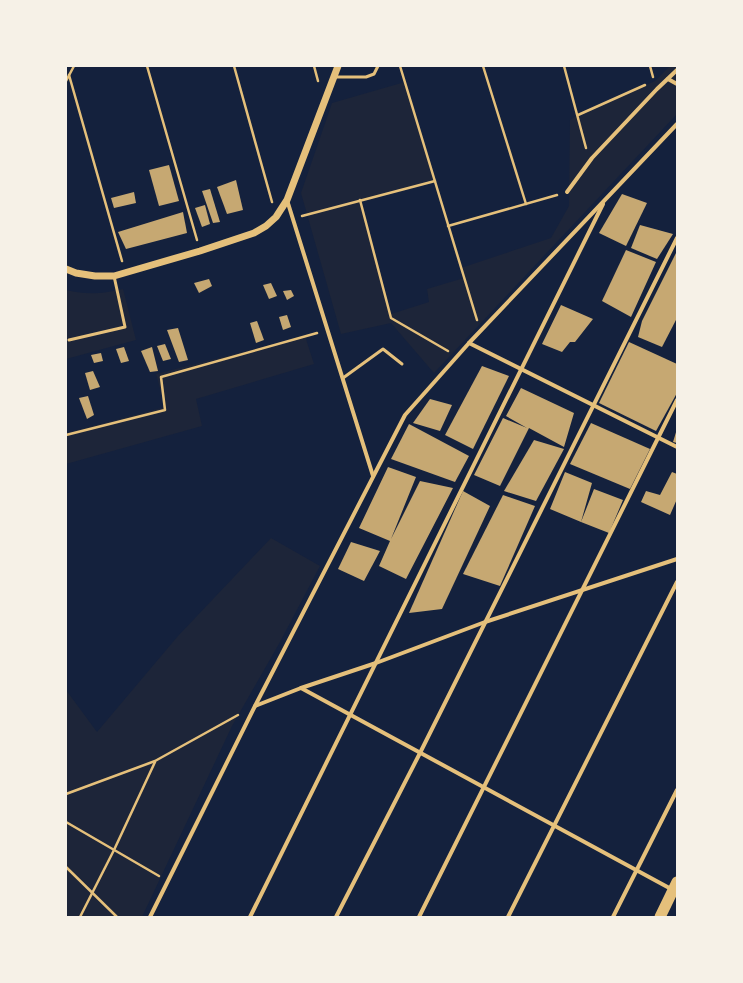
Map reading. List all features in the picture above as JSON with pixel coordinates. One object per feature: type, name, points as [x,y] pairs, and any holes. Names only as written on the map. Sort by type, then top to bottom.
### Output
[{"type":"highway","points":[[660,917],[675,886]]},
{"type":"street","points":[[66,269],[76,273],[95,276],[114,276],[200,251],[254,233],[266,226],[276,217],[287,200],[336,70]]},
{"type":"street","points":[[567,192],[590,161],[657,89],[677,70]]},
{"type":"street","points":[[668,79],[677,84]]},
{"type":"street","points":[[150,917],[254,706],[405,415],[469,343],[677,124]]},
{"type":"street","points":[[250,917],[606,199]]},
{"type":"street","points":[[287,200],[374,476]]},
{"type":"street","points":[[336,917],[420,753],[677,238]]},
{"type":"street","points":[[469,343],[677,447]]},
{"type":"street","points":[[419,917],[677,400]]},
{"type":"street","points":[[254,706],[301,688],[376,663],[485,622],[677,559]]},
{"type":"street","points":[[508,917],[677,582]]},
{"type":"street","points":[[301,688],[637,871],[675,886]]},
{"type":"street","points":[[614,917],[677,790]]},
{"type":"lane","points":[[336,70],[366,77],[374,74],[378,66]]},
{"type":"lane","points":[[69,340],[125,327],[114,276]]},
{"type":"lane","points":[[343,378],[383,349],[402,364]]},
{"type":"path","points":[[66,81],[74,66]]},
{"type":"path","points":[[147,66],[200,251]]},
{"type":"path","points":[[234,66],[276,217]]},
{"type":"path","points":[[400,66],[480,332]]},
{"type":"path","points":[[484,66],[526,204]]},
{"type":"path","points":[[564,66],[590,161]]},
{"type":"path","points":[[69,75],[126,272]]},
{"type":"path","points":[[578,115],[648,84]]},
{"type":"path","points":[[293,218],[435,181]]},
{"type":"path","points":[[448,226],[567,192]]},
{"type":"path","points":[[360,200],[391,318],[457,357]]},
{"type":"path","points":[[66,435],[165,410],[161,377],[328,330]]},
{"type":"path","points":[[66,794],[155,761],[254,706]]},
{"type":"path","points":[[80,917],[114,850],[155,761]]},
{"type":"path","points":[[66,822],[168,881]]},
{"type":"path","points":[[66,867],[117,917]]},
{"type":"shaded area","points":[[670,66],[677,66],[677,114],[434,373],[391,323],[341,334],[301,193],[332,103],[405,82],[435,181],[361,200],[391,314],[429,302],[427,289],[464,278],[461,268],[551,238],[569,206],[570,120],[578,115],[655,81]]},
{"type":"shaded area","points":[[123,289],[136,340],[66,359],[66,290],[81,293],[94,293]]},
{"type":"shaded area","points":[[305,336],[314,364],[196,399],[202,426],[66,464],[66,433],[165,407],[156,374]]},
{"type":"shaded area","points":[[271,538],[320,566],[280,642],[232,726],[142,917],[66,917],[66,690],[97,732],[178,636]]},
{"type":"building","points":[[169,165],[179,201],[159,206],[149,170]]},
{"type":"building","points":[[236,180],[243,210],[227,214],[217,187]]},
{"type":"building","points":[[210,189],[220,222],[213,223],[202,191]]},
{"type":"building","points":[[134,192],[136,203],[114,208],[111,198]]},
{"type":"building","points":[[622,194],[647,203],[626,246],[599,233]]},
{"type":"building","points":[[205,205],[210,224],[202,227],[195,208]]},
{"type":"building","points":[[183,212],[187,233],[126,249],[118,232]]},
{"type":"building","points":[[640,225],[673,234],[657,259],[631,248]]},
{"type":"building","points":[[626,250],[656,262],[631,317],[602,301]]},
{"type":"building","points":[[677,251],[677,318],[662,347],[638,337],[642,321]]},
{"type":"building","points":[[209,279],[212,286],[199,293],[194,283]]},
{"type":"building","points":[[271,283],[277,296],[269,299],[263,285]]},
{"type":"building","points":[[291,290],[294,296],[287,300],[283,291]]},
{"type":"building","points":[[561,305],[593,319],[575,342],[570,342],[562,352],[542,344]]},
{"type":"building","points":[[287,315],[291,327],[283,330],[279,317]]},
{"type":"building","points":[[257,321],[264,340],[256,343],[250,323]]},
{"type":"building","points":[[178,328],[188,360],[179,362],[167,330]]},
{"type":"building","points":[[629,342],[677,364],[677,393],[656,431],[599,403]]},
{"type":"building","points":[[165,344],[171,359],[163,361],[157,346]]},
{"type":"building","points":[[124,347],[129,361],[121,363],[116,349]]},
{"type":"building","points":[[152,347],[158,371],[150,372],[141,351]]},
{"type":"building","points":[[101,353],[103,361],[94,363],[91,355]]},
{"type":"building","points":[[482,366],[509,376],[473,449],[445,435]]},
{"type":"building","points":[[93,371],[100,387],[90,390],[85,373]]},
{"type":"building","points":[[521,388],[574,413],[564,447],[529,428],[500,486],[474,475],[503,418],[527,428],[506,416]]},
{"type":"building","points":[[88,396],[94,415],[87,419],[79,398]]},
{"type":"building","points":[[430,399],[452,405],[440,431],[413,423]]},
{"type":"building","points":[[591,423],[650,449],[630,489],[570,464]]},
{"type":"building","points":[[409,424],[469,456],[455,482],[391,459]]},
{"type":"building","points":[[677,429],[677,443],[673,442]]},
{"type":"building","points":[[534,440],[564,449],[536,501],[504,491]]},
{"type":"building","points":[[388,467],[416,477],[391,539],[420,481],[453,488],[406,579],[379,566],[390,541],[359,528]]},
{"type":"building","points":[[565,472],[592,483],[581,522],[550,509]]},
{"type":"building","points":[[672,472],[677,474],[677,499],[670,515],[641,502],[646,491],[660,495]]},
{"type":"building","points":[[594,489],[623,500],[609,533],[581,522]]},
{"type":"building","points":[[463,491],[490,506],[442,609],[409,613]]},
{"type":"building","points":[[503,495],[535,506],[500,586],[463,574]]},
{"type":"building","points":[[351,542],[380,551],[364,581],[338,569]]}]
